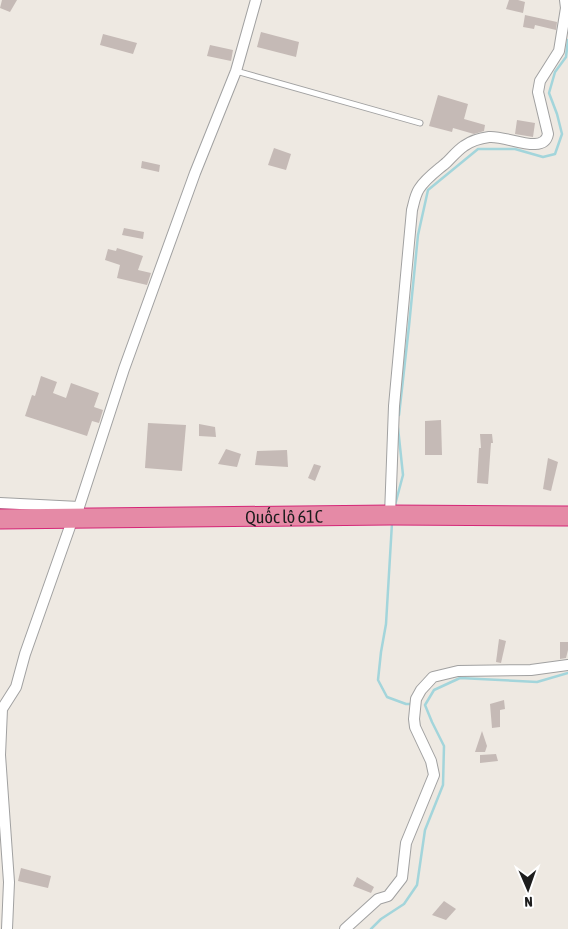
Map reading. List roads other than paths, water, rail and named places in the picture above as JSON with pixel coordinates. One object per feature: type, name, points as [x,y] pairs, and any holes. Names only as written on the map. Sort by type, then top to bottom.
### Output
[{"type":"highway","name":"Quốc lộ 61C","points":[[0,519],[76,512],[568,516]]},
{"type":"street","points":[[7,929],[0,755],[2,709],[16,687],[25,654],[76,512],[124,369],[195,173],[236,71],[256,0]]},
{"type":"street","points":[[390,515],[394,406],[412,210],[415,196],[425,182],[464,146],[474,141],[495,136],[530,144],[544,143],[548,134],[538,92],[540,82],[559,51],[566,8],[565,0]]},
{"type":"street","points":[[0,503],[76,512]]},
{"type":"street","points":[[345,929],[378,900],[388,896],[402,878],[406,843],[434,774],[431,760],[415,727],[416,699],[421,690],[433,677],[458,671],[532,670],[568,665]]},
{"type":"lane","points":[[236,71],[420,123]]},
{"type":"waterway","points":[[399,415],[418,235],[428,190],[478,149],[515,149],[543,157],[555,154],[562,134],[549,93],[555,72],[566,57],[568,40]]},
{"type":"waterway","points":[[395,505],[403,475],[398,428]]},
{"type":"waterway","points":[[392,523],[386,624],[378,680],[387,697],[406,704],[413,704]]},
{"type":"waterway","points":[[371,929],[381,919],[404,904],[417,885],[425,830],[443,785],[444,746],[425,705],[434,690],[460,678],[537,682],[568,673]]}]
